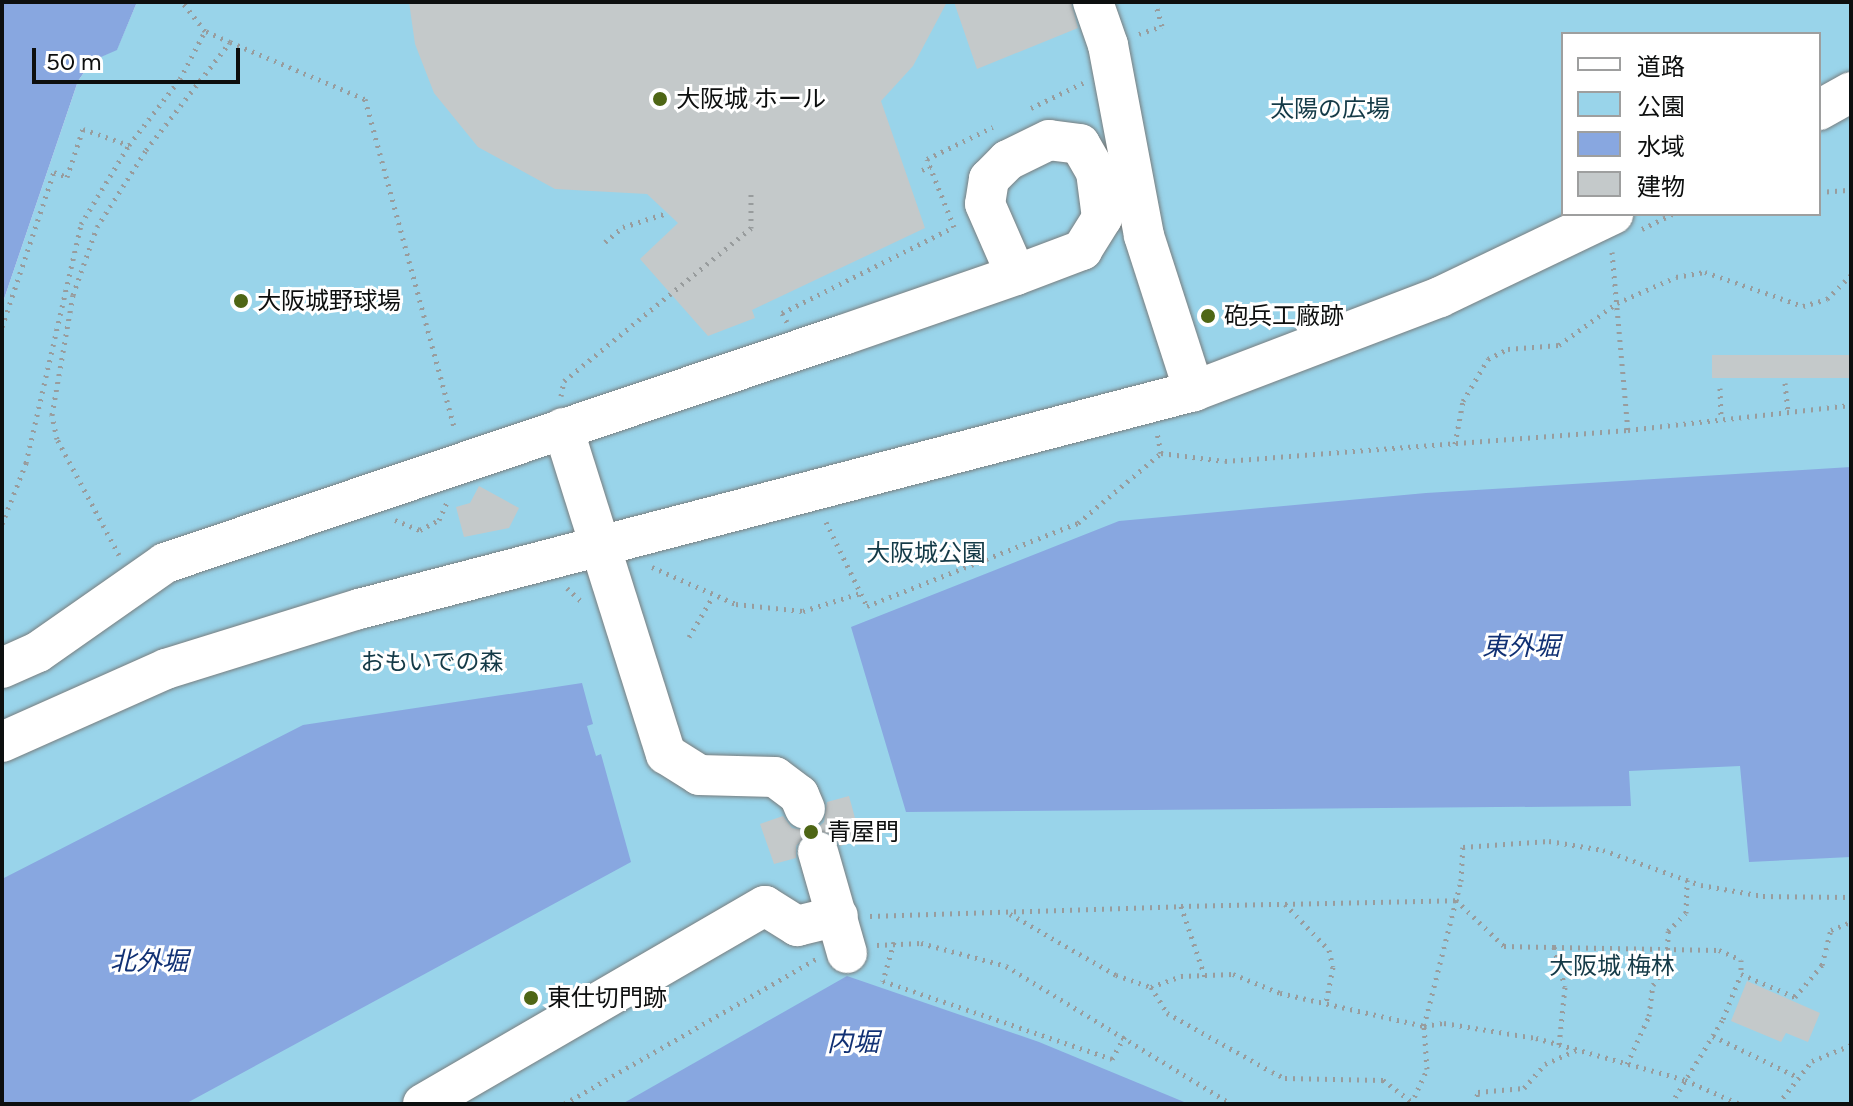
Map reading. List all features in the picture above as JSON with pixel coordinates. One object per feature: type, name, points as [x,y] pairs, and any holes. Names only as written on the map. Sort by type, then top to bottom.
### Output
[{"type":"street","points":[[1093,2],[1110,57],[1144,236],[1194,391]]},
{"type":"street","points":[[1821,109],[1851,92]]},
{"type":"street","points":[[2,742],[166,669],[359,609],[1194,391],[1440,297],[1610,216]]},
{"type":"street","points":[[2,668],[38,652],[165,563],[465,462],[565,411],[1016,275]]},
{"type":"street","points":[[565,411],[597,548],[666,754],[699,775],[775,777],[799,795],[805,809]]},
{"type":"street","points":[[423,1104],[765,906],[797,926],[843,934],[818,852]]},
{"type":"path","points":[[182,2],[205,31],[365,99],[465,462]]},
{"type":"path","points":[[1027,110],[1162,26],[1155,2]]},
{"type":"path","points":[[2,524],[26,463],[81,224],[129,145],[180,79],[205,31]]},
{"type":"path","points":[[123,563],[54,428],[73,295],[106,210],[230,42]]},
{"type":"path","points":[[775,332],[789,327],[782,313],[954,227],[927,159],[998,124]]},
{"type":"path","points":[[2,327],[54,172],[67,177],[83,129],[129,145]]},
{"type":"path","points":[[922,170],[930,167]]},
{"type":"path","points":[[564,381],[751,228],[751,189]]},
{"type":"path","points":[[1821,192],[1851,190]]},
{"type":"path","points":[[605,242],[623,227],[664,214]]},
{"type":"path","points":[[1612,216],[1628,430]]},
{"type":"path","points":[[1455,444],[1463,401],[1488,359],[1508,349],[1559,345],[1617,303],[1676,277],[1705,272],[1789,303],[1815,305],[1851,275]]},
{"type":"path","points":[[1785,383],[1788,411]]},
{"type":"path","points":[[1720,388],[1721,418]]},
{"type":"path","points":[[1151,403],[1161,453]]},
{"type":"path","points":[[822,514],[867,606],[1078,523],[1161,453],[1225,461],[1628,430],[1851,405]]},
{"type":"path","points":[[641,560],[712,598],[803,611],[861,593]]},
{"type":"path","points":[[689,637],[712,598]]},
{"type":"path","points":[[1151,987],[1167,1013],[1285,1078],[1383,1080],[1412,1103],[1427,1069],[1424,1026],[1456,900],[1463,847],[1503,842],[1603,850],[1687,880],[1763,896],[1851,897]]},
{"type":"path","points":[[1627,1064],[1669,950],[1668,931],[1686,913],[1687,880]]},
{"type":"path","points":[[564,1104],[813,960],[843,934],[1010,914],[1181,906],[1456,900],[1504,946],[1719,950],[1741,960],[1741,974],[1713,1036],[1671,1104]]},
{"type":"path","points":[[1285,904],[1329,950],[1333,967],[1326,1002]]},
{"type":"path","points":[[1181,906],[1205,977]]},
{"type":"path","points":[[1010,914],[1116,975],[1151,987],[1181,976],[1233,974],[1326,1002],[1424,1026],[1444,1023],[1559,1045],[1685,1080],[1740,1104]]},
{"type":"path","points":[[1741,974],[1795,997],[1822,965],[1831,930],[1851,922]]},
{"type":"path","points":[[843,934],[895,941],[1006,966],[1125,1036],[1231,1104]]},
{"type":"path","points":[[895,941],[883,981],[1112,1059],[1125,1036]]},
{"type":"path","points":[[1554,947],[1565,987],[1559,1045]]},
{"type":"path","points":[[1713,1036],[1798,1077]]},
{"type":"path","points":[[1778,1104],[1812,1061],[1851,1045]]},
{"type":"path","points":[[1475,1104],[1478,1092],[1524,1088],[1545,1064],[1577,1050]]},
{"type":"green space","name":"大阪城公園","points":[[137,2],[1851,2],[1851,1104],[2,1104],[2,305],[78,81],[92,61],[117,49]]},
{"type":"water","points":[[2,2],[137,2],[117,50],[92,61],[78,81],[2,305]]},
{"type":"water","name":"東外堀","points":[[1851,467],[1851,857],[1749,862],[1740,766],[1629,771],[1631,806],[906,812],[851,627],[1119,521],[1426,493]]},
{"type":"water","name":"北外堀","points":[[582,683],[593,724],[587,726],[596,756],[601,754],[631,862],[185,1104],[2,1104],[2,879],[303,725]]},
{"type":"water","name":"内堀","points":[[847,976],[1039,1042],[1189,1104],[622,1104]]},
{"type":"building","name":"大阪城 ホール","points":[[409,2],[947,2],[913,66],[881,101],[925,228],[752,310],[755,318],[708,336],[640,259],[678,223],[647,194],[555,189],[478,147],[434,93],[415,44]]},
{"type":"building","points":[[954,2],[1071,2],[1078,28],[977,69]]},
{"type":"building","points":[[1712,355],[1851,355],[1851,378],[1712,378]]},
{"type":"building","points":[[479,486],[519,508],[509,528],[464,537],[456,507],[470,503]]},
{"type":"building","points":[[849,796],[861,840],[840,846],[833,835],[815,830],[824,822],[827,802]]},
{"type":"building","points":[[783,816],[792,828],[810,831],[796,846],[796,858],[774,864],[760,824]]},
{"type":"building","points":[[1747,981],[1820,1013],[1808,1042],[1786,1033],[1781,1042],[1731,1021]]},
{"type":"place","name":"大阪城 ホール","points":[[660,99]]},
{"type":"place","name":"大阪城野球場","points":[[241,301]]},
{"type":"place","name":"砲兵工廠跡","points":[[1208,316]]},
{"type":"place","name":"青屋門","points":[[811,832]]},
{"type":"place","name":"東仕切門跡","points":[[531,998]]},
{"type":"park label","name":"太陽の広場","points":[[1330,109]]},
{"type":"park label","name":"おもいでの森","points":[[432,662]]},
{"type":"park label","name":"大阪城 梅林","points":[[1612,966]]}]
